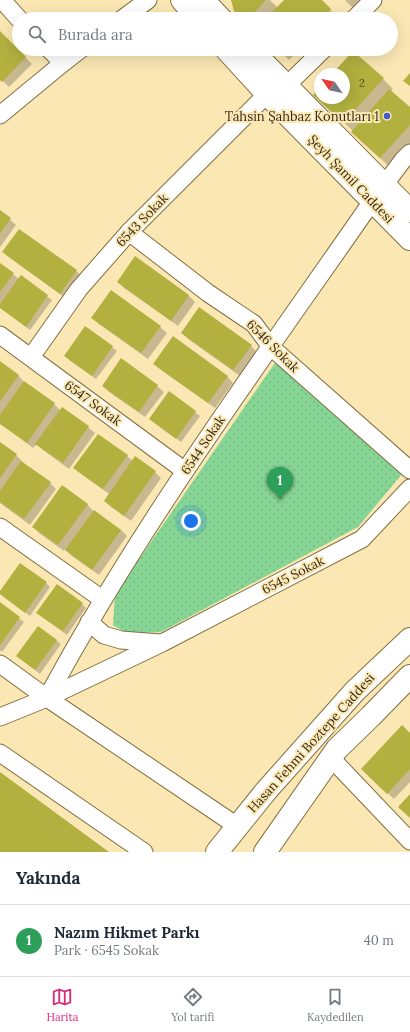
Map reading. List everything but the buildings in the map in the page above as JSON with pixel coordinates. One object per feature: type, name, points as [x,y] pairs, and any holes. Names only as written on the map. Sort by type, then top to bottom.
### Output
[{"type":"main road","points":[[182,0],[193,12]]},
{"type":"main road","points":[[203,0],[215,12]]},
{"type":"main road","name":"Şeyh Şamil Caddesi","points":[[235,56],[277,90],[379,192],[410,239]]},
{"type":"main road","name":"Şeyh Şamil Caddesi","points":[[255,56],[277,90]]},
{"type":"main road","name":"Şeyh Şamil Caddesi","points":[[379,192],[410,211]]},
{"type":"main road","name":"Hasan Fehmi Boztepe Caddesi","points":[[217,852],[266,791],[355,691],[410,638]]},
{"type":"main road","name":"Hasan Fehmi Boztepe Caddesi","points":[[265,852],[336,749],[410,676]]},
{"type":"street","points":[[2,0],[13,12]]},
{"type":"street","points":[[132,12],[148,0]]},
{"type":"street","points":[[361,12],[373,0]]},
{"type":"street","points":[[56,56],[63,63]]},
{"type":"street","points":[[0,115],[72,56]]},
{"type":"street","name":"6543 Sokak","points":[[31,357],[79,289],[129,232],[277,90],[316,56]]},
{"type":"street","name":"6544 Sokak","points":[[47,698],[102,599],[185,471],[379,192],[410,153]]},
{"type":"street","name":"6546 Sokak","points":[[129,232],[208,293],[254,324],[271,347],[410,470]]},
{"type":"street","name":"6547 Sokak","points":[[0,335],[185,471]]},
{"type":"street","name":"6545 Sokak","points":[[0,717],[47,698],[162,643],[362,539],[410,488]]},
{"type":"street","points":[[0,527],[102,599]]},
{"type":"street","points":[[89,622],[104,635],[121,640],[162,643]]},
{"type":"street","points":[[0,664],[47,698],[237,826]]},
{"type":"street","points":[[0,753],[144,852]]},
{"type":"street","points":[[330,758],[410,841]]},
{"type":"green space","points":[[277,360],[402,474],[358,527],[161,632],[128,634],[113,625],[115,594]]},
{"type":"place","name":"Tahsin Şahbaz Konutları 1","points":[[387,116]]},
{"type":"place","name":"Nazım Hikmet Parkı","points":[[280,500]]}]
